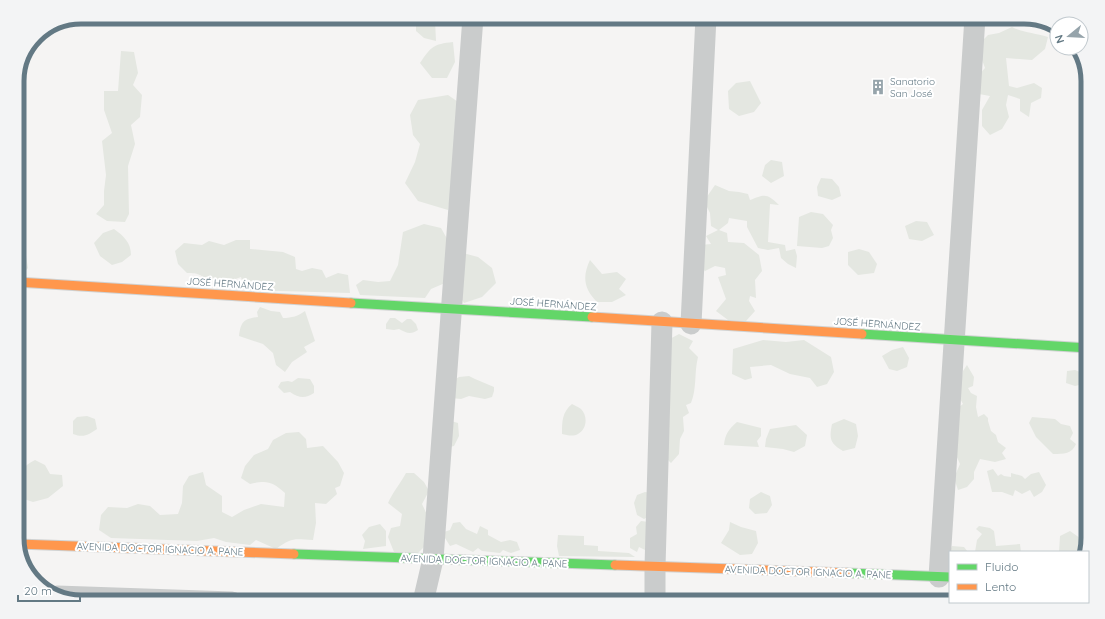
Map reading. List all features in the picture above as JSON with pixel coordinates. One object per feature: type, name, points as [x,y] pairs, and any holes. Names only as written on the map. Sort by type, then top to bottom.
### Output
[{"type":"street","points":[[425,595],[433,559],[472,24]]},
{"type":"street","points":[[691,324],[706,24]]},
{"type":"street","points":[[944,577],[954,340],[975,24]]},
{"type":"street","name":"JOSÉ HERNÁNDEZ","points":[[24,282],[1081,348]]},
{"type":"street","points":[[655,595],[662,322]]},
{"type":"street","name":"AVENIDA DOCTOR IGNACIO A. PANE","points":[[24,544],[944,577]]},
{"type":"shaded area","points":[[416,24],[435,24],[436,41],[424,38],[416,31]]},
{"type":"shaded area","points":[[1012,27],[1021,31],[1048,37],[1045,49],[1032,60],[1006,58],[1009,86],[1017,88],[1034,83],[1042,88],[1041,98],[1031,103],[1029,117],[1020,111],[1020,99],[1008,95],[1006,105],[1009,117],[1002,129],[990,135],[982,126],[982,110],[990,96],[979,94],[976,78],[985,68],[977,46],[988,35],[999,33]]},
{"type":"shaded area","points":[[453,42],[455,62],[447,78],[432,78],[420,63],[433,47]]},
{"type":"shaded area","points":[[121,51],[134,52],[138,73],[133,85],[142,95],[140,117],[131,125],[135,144],[128,166],[129,214],[125,222],[107,221],[96,214],[104,205],[106,175],[102,141],[112,133],[104,110],[104,91],[118,91]]},
{"type":"shaded area","points":[[750,81],[761,103],[754,112],[739,116],[729,109],[728,91],[736,83]]},
{"type":"shaded area","points":[[448,95],[464,106],[448,210],[418,201],[405,183],[415,162],[420,144],[413,135],[410,115],[418,100]]},
{"type":"shaded area","points":[[771,160],[782,162],[784,176],[771,183],[762,176],[765,165]]},
{"type":"shaded area","points":[[821,178],[832,179],[839,187],[841,196],[832,200],[818,196],[817,187]]},
{"type":"shaded area","points":[[715,185],[729,191],[748,194],[750,200],[763,196],[772,198],[779,205],[770,204],[768,242],[785,245],[786,251],[795,249],[797,256],[796,268],[781,258],[779,248],[768,250],[758,248],[747,227],[747,221],[729,218],[728,223],[719,230],[727,233],[728,242],[744,243],[759,255],[762,271],[755,280],[756,298],[750,296],[749,301],[755,311],[746,321],[728,320],[716,311],[726,299],[718,277],[726,275],[725,268],[715,266],[705,271],[694,260],[700,245],[711,244],[706,236],[718,230],[711,226],[710,213],[704,201]]},
{"type":"shaded area","points":[[811,212],[823,214],[833,225],[831,230],[833,238],[829,246],[822,248],[797,246],[799,217]]},
{"type":"shaded area","points":[[916,221],[927,222],[934,235],[922,241],[909,239],[905,226]]},
{"type":"shaded area","points":[[424,224],[441,228],[454,251],[445,283],[431,289],[425,298],[360,295],[356,285],[363,280],[378,282],[390,281],[398,265],[403,232]]},
{"type":"shaded area","points":[[114,229],[126,240],[130,247],[131,255],[122,262],[112,265],[100,256],[94,243],[103,233]]},
{"type":"shaded area","points":[[236,240],[250,240],[250,249],[283,252],[295,257],[296,269],[302,271],[312,268],[322,270],[326,278],[338,273],[348,275],[350,293],[245,290],[241,277],[233,280],[216,281],[197,274],[187,273],[178,264],[175,251],[184,243],[202,245],[209,241],[224,245]]},
{"type":"shaded area","points":[[24,243],[28,268],[24,273]]},
{"type":"shaded area","points":[[859,249],[869,252],[877,264],[874,273],[858,275],[848,265],[848,252]]},
{"type":"shaded area","points":[[463,253],[478,257],[492,268],[496,283],[482,297],[464,303],[456,290]]},
{"type":"shaded area","points":[[590,260],[602,274],[617,272],[626,279],[619,289],[626,295],[612,302],[597,302],[589,292],[585,277]]},
{"type":"shaded area","points":[[260,307],[271,311],[280,312],[283,318],[289,318],[305,311],[315,341],[304,347],[307,352],[292,362],[285,372],[276,365],[273,353],[263,344],[239,336],[242,324],[246,320],[258,317],[257,312]]},
{"type":"shaded area","points":[[390,318],[395,318],[402,323],[407,319],[411,319],[416,324],[418,330],[413,333],[408,333],[399,329],[386,329],[386,324]]},
{"type":"shaded area","points":[[679,334],[693,341],[689,348],[698,357],[693,397],[691,403],[686,405],[689,413],[683,417],[684,431],[680,439],[679,454],[671,463],[661,453],[668,340]]},
{"type":"shaded area","points":[[763,340],[786,342],[804,340],[831,357],[834,372],[827,384],[817,387],[810,378],[790,374],[771,365],[750,367],[752,378],[745,380],[732,374],[733,349]]},
{"type":"shaded area","points":[[903,347],[909,358],[907,367],[897,371],[889,369],[882,356],[892,350]]},
{"type":"shaded area","points":[[967,365],[974,377],[973,386],[968,388],[971,393],[977,396],[976,407],[978,417],[984,414],[988,418],[991,431],[996,435],[998,442],[1006,448],[1002,453],[1006,459],[995,462],[980,459],[974,472],[974,479],[967,487],[958,490],[954,478],[960,464],[956,455],[956,409],[963,404],[958,395],[963,371]]},
{"type":"shaded area","points":[[1075,370],[1081,372],[1081,385],[1075,386],[1066,383],[1067,371]]},
{"type":"shaded area","points":[[469,376],[494,387],[492,397],[485,399],[469,396],[461,399],[451,398],[449,383],[459,377]]},
{"type":"shaded area","points":[[298,378],[310,379],[314,386],[314,393],[305,397],[299,397],[290,392],[284,393],[278,387],[281,382],[292,382]]},
{"type":"shaded area","points":[[572,404],[580,408],[585,415],[586,422],[581,432],[570,436],[562,434],[564,414]]},
{"type":"shaded area","points":[[87,416],[95,419],[97,429],[86,435],[80,436],[73,434],[73,421],[77,417]]},
{"type":"shaded area","points":[[1032,417],[1055,419],[1061,424],[1070,426],[1073,433],[1070,439],[1076,444],[1072,450],[1067,453],[1053,454],[1036,437],[1029,423]]},
{"type":"shaded area","points":[[844,419],[856,424],[858,436],[855,448],[843,451],[833,443],[831,433],[832,424]]},
{"type":"shaded area","points":[[451,421],[458,423],[459,436],[454,446],[445,448]]},
{"type":"shaded area","points":[[737,422],[761,428],[761,436],[757,441],[759,447],[724,445],[728,432]]},
{"type":"shaded area","points":[[796,425],[807,435],[805,446],[794,452],[765,447],[770,429]]},
{"type":"shaded area","points":[[299,432],[306,439],[307,448],[323,446],[338,462],[344,473],[340,486],[335,488],[337,494],[326,504],[315,503],[316,523],[313,540],[293,540],[286,542],[276,549],[256,540],[250,545],[226,542],[214,538],[197,541],[111,538],[99,530],[101,515],[108,507],[127,508],[138,504],[150,506],[160,515],[178,514],[182,503],[183,486],[189,476],[203,472],[206,485],[222,496],[222,512],[232,517],[244,510],[261,504],[284,507],[285,493],[277,486],[266,482],[250,484],[241,478],[245,466],[254,455],[268,449],[273,440],[286,433]]},
{"type":"shaded area","points":[[35,460],[45,465],[50,474],[62,475],[63,486],[48,498],[33,502],[24,499],[24,467]]},
{"type":"shaded area","points":[[993,469],[998,476],[1001,474],[1011,477],[1011,473],[1022,476],[1025,479],[1031,474],[1039,472],[1046,485],[1042,492],[1034,497],[1030,490],[1022,494],[1015,490],[1013,496],[1002,492],[992,492],[987,471]]},
{"type":"shaded area","points":[[406,473],[414,473],[424,482],[429,491],[422,504],[431,523],[429,542],[413,558],[396,557],[388,537],[391,528],[400,526],[402,514],[388,503]]},
{"type":"shaded area","points":[[645,492],[652,493],[653,514],[644,519],[637,515],[634,503],[637,495]]},
{"type":"shaded area","points":[[761,492],[770,496],[772,505],[767,513],[755,514],[749,508],[750,499]]},
{"type":"shaded area","points":[[641,521],[649,522],[645,550],[639,547],[637,552],[630,548],[630,538],[637,534],[636,527]]},
{"type":"shaded area","points":[[460,522],[466,529],[477,534],[480,526],[488,530],[488,535],[501,542],[510,540],[517,542],[520,550],[511,553],[503,550],[500,553],[482,551],[478,548],[473,552],[456,544],[450,546],[445,538],[444,532],[450,530],[453,523]]},
{"type":"shaded area","points":[[730,522],[756,531],[758,543],[752,554],[740,555],[721,543],[729,530]]},
{"type":"shaded area","points":[[380,524],[386,531],[386,546],[363,549],[365,541],[362,535],[369,527]]},
{"type":"shaded area","points":[[979,526],[990,528],[994,531],[996,546],[1020,544],[1021,551],[975,551],[977,540],[982,534],[976,529]]},
{"type":"shaded area","points":[[1070,531],[1081,539],[1080,551],[1059,551],[1060,536]]},
{"type":"shaded area","points":[[558,535],[584,536],[584,545],[598,546],[598,551],[629,553],[635,557],[559,556],[557,546]]},
{"type":"shaded area","points":[[952,546],[964,547],[967,551],[950,551]]},
{"type":"traffic: fast","points":[[351,303],[592,317]]},
{"type":"traffic: fast","points":[[862,334],[1081,348]]},
{"type":"traffic: fast","points":[[294,554],[615,565]]},
{"type":"traffic: fast","points":[[848,573],[949,577]]},
{"type":"traffic: slow","points":[[24,282],[351,303]]},
{"type":"traffic: slow","points":[[592,317],[862,334]]},
{"type":"traffic: slow","points":[[24,544],[294,554]]},
{"type":"traffic: slow","points":[[615,565],[848,573]]},
{"type":"place","name":"Sanatorio San José","points":[[878,87]]}]
